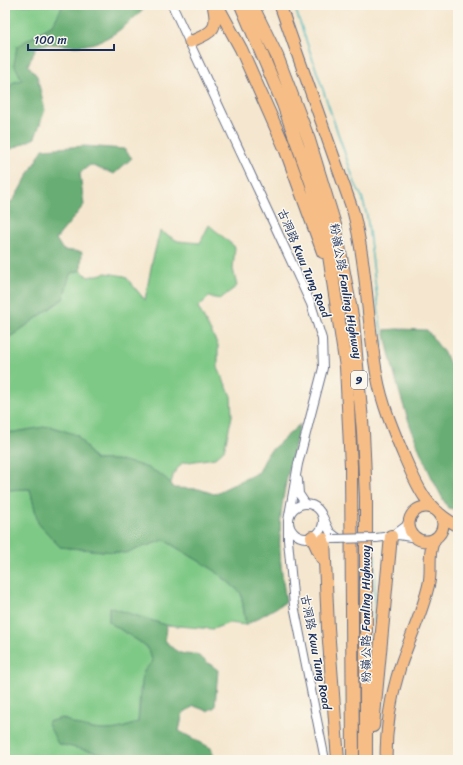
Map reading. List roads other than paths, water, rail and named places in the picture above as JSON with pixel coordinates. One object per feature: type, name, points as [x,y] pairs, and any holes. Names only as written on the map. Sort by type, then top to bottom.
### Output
[{"type":"highway","points":[[216,5],[241,49],[285,148],[332,272]]},
{"type":"highway","points":[[233,5],[260,49]]},
{"type":"highway","name":"粉嶺公路 Fanling Highway","points":[[241,5],[283,104],[312,182],[324,228],[332,272],[346,367],[349,411],[353,760]]},
{"type":"highway","name":"粉嶺公路 Fanling Highway","points":[[252,5],[277,56],[309,140],[334,221],[353,321],[360,382],[366,498],[366,760]]},
{"type":"highway","points":[[256,5],[277,56]]},
{"type":"highway","points":[[372,760],[374,717],[391,536]]},
{"type":"highway","points":[[321,537],[326,581],[338,760]]},
{"type":"main road","points":[[190,42],[211,32],[216,24],[213,5]]},
{"type":"main road","points":[[280,5],[353,211],[361,244],[377,377],[390,423],[419,490],[442,517],[443,522],[441,533],[431,547],[429,583],[396,681],[387,720],[386,760]]},
{"type":"main road","points":[[419,490],[418,505],[412,514],[409,529],[428,546],[430,560]]},
{"type":"main road","points":[[412,514],[422,507],[434,508],[458,526]]},
{"type":"main road","points":[[419,539],[427,542],[446,532],[458,530]]},
{"type":"street","name":"古洞路 Kwu Tung Road","points":[[172,5],[311,304],[322,339],[323,368],[298,464],[288,521],[288,544],[294,605],[326,760]]},
{"type":"street","points":[[298,464],[299,494],[305,503]]},
{"type":"street","points":[[288,544],[321,537],[330,532],[322,514],[315,506],[305,503],[295,507],[291,511],[288,521],[292,532],[321,537]]},
{"type":"street","points":[[321,537],[322,514]]},
{"type":"street","points":[[391,536],[399,533],[406,526],[412,514]]},
{"type":"street","points":[[288,544],[294,539],[321,537],[376,538],[404,535],[419,539]]},
{"type":"waterway","points":[[294,5],[355,183],[362,197],[367,216],[383,346]]},
{"type":"waterway","points":[[374,622],[375,555]]}]
